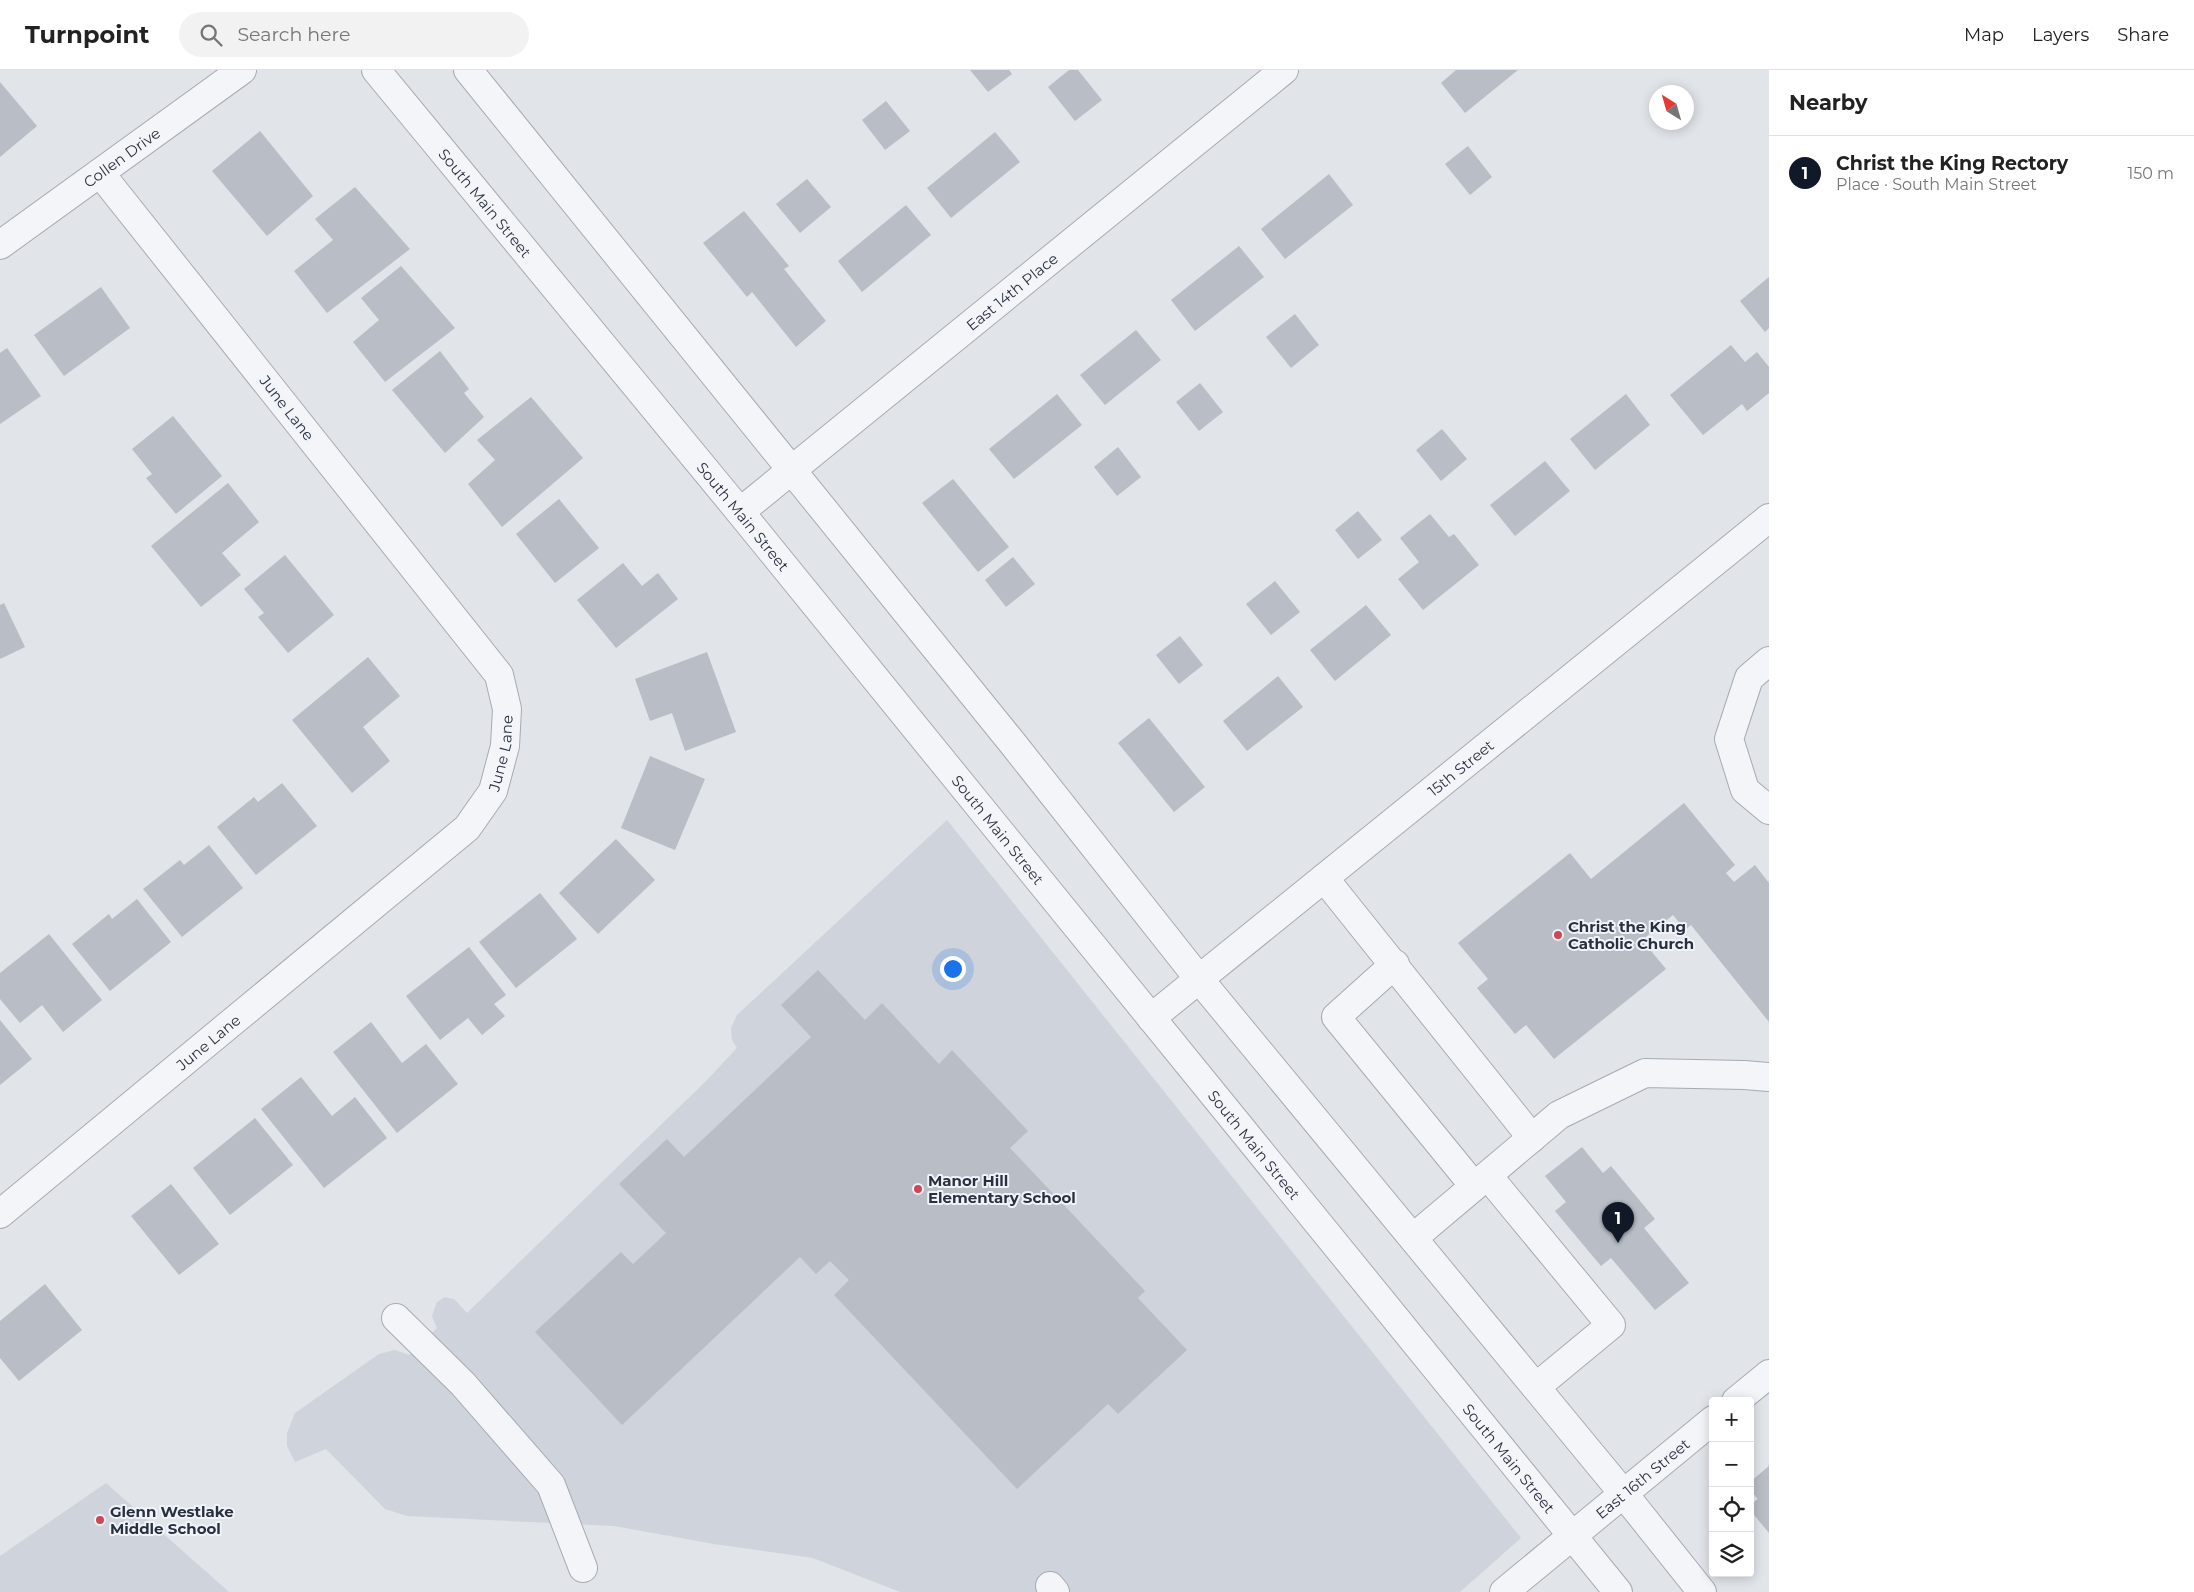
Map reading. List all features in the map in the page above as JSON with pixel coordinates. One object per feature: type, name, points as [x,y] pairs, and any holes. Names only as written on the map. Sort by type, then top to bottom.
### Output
[{"type":"street","name":"Collen Drive","points":[[0,245],[242,70]]},
{"type":"street","name":"South Main Street","points":[[376,70],[740,512],[1618,1592]]},
{"type":"street","points":[[468,70],[1200,979],[1623,1493],[1702,1592]]},
{"type":"street","name":"East 14th Place","points":[[740,512],[1284,70]]},
{"type":"street","name":"June Lane","points":[[0,1214],[467,828],[493,791],[505,746],[507,708],[499,675],[100,173]]},
{"type":"street","name":"15th Street","points":[[1152,1018],[1769,518]]},
{"type":"street","points":[[1769,661],[1749,678],[1729,739],[1745,790],[1769,810]]},
{"type":"street","points":[[1324,878],[1395,964],[1532,1138]]},
{"type":"street","points":[[1395,964],[1336,1017],[1611,1326],[1536,1387]]},
{"type":"street","points":[[1413,1238],[1559,1115],[1645,1073],[1769,1077]]},
{"type":"street","points":[[396,1318],[463,1384],[551,1485],[584,1568]]},
{"type":"street","points":[[1741,1397],[1769,1374]]},
{"type":"street","name":"East 16th Street","points":[[1504,1592],[1709,1423]]},
{"type":"shaded area","name":"Manor Hill Elementary School","points":[[947,820],[1521,1538],[1460,1592],[900,1592],[813,1558],[714,1544],[614,1526],[407,1516],[385,1509],[326,1449],[295,1462],[287,1446],[287,1433],[295,1413],[379,1354],[395,1350],[409,1355],[437,1328],[432,1316],[437,1302],[445,1297],[454,1299],[467,1313],[705,1082],[737,1048],[732,1040],[731,1028],[737,1015]]},
{"type":"shaded area","name":"Glenn Westlake Middle School","points":[[106,1483],[229,1592],[0,1592],[0,1556]]},
{"type":"building","points":[[970,70],[1009,70],[1012,74],[988,92]]},
{"type":"building","points":[[1069,70],[1078,70],[1102,100],[1075,121],[1048,87]]},
{"type":"building","points":[[1456,70],[1518,70],[1465,113],[1441,83]]},
{"type":"building","points":[[0,82],[37,126],[0,157]]},
{"type":"building","points":[[886,101],[910,131],[885,150],[862,120]]},
{"type":"building","points":[[260,131],[313,196],[267,236],[212,171]]},
{"type":"building","points":[[995,132],[1020,162],[951,218],[927,188]]},
{"type":"building","points":[[1468,146],[1492,177],[1470,195],[1445,164]]},
{"type":"building","points":[[1329,174],[1353,205],[1285,259],[1261,229]]},
{"type":"building","points":[[807,179],[831,207],[800,233],[776,204]]},
{"type":"building","points":[[355,187],[410,249],[327,313],[294,271],[333,240],[315,219]]},
{"type":"building","points":[[906,205],[931,235],[862,292],[838,261]]},
{"type":"building","points":[[744,211],[789,266],[784,269],[826,321],[796,347],[752,292],[747,297],[703,243]]},
{"type":"building","points":[[1239,246],[1264,277],[1195,331],[1171,300]]},
{"type":"building","points":[[401,266],[455,328],[385,382],[353,342],[379,320],[361,298]]},
{"type":"building","points":[[1769,277],[1769,328],[1765,332],[1740,301]]},
{"type":"building","points":[[101,287],[130,328],[64,376],[34,335]]},
{"type":"building","points":[[1295,314],[1319,345],[1291,368],[1266,337]]},
{"type":"building","points":[[1136,330],[1161,360],[1105,405],[1080,375]]},
{"type":"building","points":[[1731,345],[1745,362],[1757,352],[1769,367],[1769,393],[1747,411],[1742,404],[1703,435],[1670,395]]},
{"type":"building","points":[[7,348],[41,396],[0,424],[0,353]]},
{"type":"building","points":[[440,351],[469,389],[464,393],[484,417],[445,453],[392,390]]},
{"type":"building","points":[[1200,383],[1223,412],[1199,431],[1176,402]]},
{"type":"building","points":[[1057,394],[1082,425],[1014,479],[989,449]]},
{"type":"building","points":[[1626,394],[1650,425],[1595,470],[1570,439]]},
{"type":"building","points":[[531,397],[583,458],[502,527],[468,484],[495,460],[477,440]]},
{"type":"building","points":[[173,416],[222,476],[176,514],[146,478],[152,474],[132,449]]},
{"type":"building","points":[[1442,429],[1467,459],[1441,481],[1416,450]]},
{"type":"building","points":[[1118,447],[1141,477],[1117,496],[1094,467]]},
{"type":"building","points":[[1545,461],[1570,491],[1515,536],[1490,505]]},
{"type":"building","points":[[953,479],[1009,547],[978,572],[922,503]]},
{"type":"building","points":[[228,483],[259,522],[222,553],[241,575],[201,607],[151,546]]},
{"type":"building","points":[[559,499],[599,548],[555,583],[516,534]]},
{"type":"building","points":[[1358,511],[1382,540],[1358,559],[1335,530]]},
{"type":"building","points":[[1430,514],[1449,537],[1454,534],[1479,565],[1423,610],[1398,579],[1419,562],[1400,538]]},
{"type":"building","points":[[285,555],[334,615],[288,653],[258,617],[264,613],[244,589]]},
{"type":"building","points":[[1013,557],[1035,584],[1006,607],[985,580]]},
{"type":"building","points":[[623,563],[642,586],[658,573],[678,599],[616,648],[577,600]]},
{"type":"building","points":[[1275,581],[1300,612],[1271,635],[1246,604]]},
{"type":"building","points":[[4,603],[25,647],[0,659],[0,605]]},
{"type":"building","points":[[1366,605],[1391,635],[1335,681],[1310,650]]},
{"type":"building","points":[[1180,636],[1203,665],[1179,684],[1156,655]]},
{"type":"building","points":[[707,652],[736,732],[685,751],[672,713],[650,721],[635,679]]},
{"type":"building","points":[[368,657],[400,696],[363,727],[390,761],[352,793],[292,720]]},
{"type":"building","points":[[1278,676],[1303,707],[1247,751],[1223,721]]},
{"type":"building","points":[[1149,718],[1205,787],[1174,812],[1118,743]]},
{"type":"building","points":[[650,756],[705,779],[675,850],[621,828]]},
{"type":"building","points":[[282,783],[317,826],[256,875],[217,827],[254,797],[258,802]]},
{"type":"building","name":"Christ the King Catholic Church","points":[[1684,803],[1735,865],[1726,873],[1734,882],[1755,865],[1769,883],[1769,1022],[1691,925],[1685,930],[1673,915],[1642,940],[1666,969],[1554,1059],[1526,1025],[1515,1034],[1477,988],[1488,979],[1458,943],[1570,853],[1591,879]]},
{"type":"building","points":[[616,839],[655,880],[598,934],[559,893]]},
{"type":"building","points":[[209,845],[243,888],[182,937],[143,889],[180,860],[184,865]]},
{"type":"building","points":[[540,893],[577,939],[516,988],[479,942]]},
{"type":"building","points":[[137,899],[171,942],[110,991],[72,944],[109,914],[112,919]]},
{"type":"building","points":[[49,934],[102,1000],[63,1032],[42,1005],[20,1023],[0,999],[0,973]]},
{"type":"building","points":[[469,947],[506,995],[494,1004],[505,1016],[482,1035],[468,1018],[440,1040],[406,996]]},
{"type":"building","name":"Manor Hill Elementary School","points":[[818,970],[865,1020],[882,1003],[939,1064],[952,1050],[1028,1131],[1010,1148],[1145,1291],[1138,1298],[1187,1350],[1118,1414],[1108,1404],[1017,1489],[834,1295],[849,1280],[830,1261],[816,1274],[800,1257],[622,1425],[535,1332],[621,1252],[633,1264],[666,1233],[619,1184],[667,1139],[684,1157],[811,1037],[781,1005]]},
{"type":"building","points":[[0,1020],[32,1059],[0,1085]]},
{"type":"building","points":[[371,1022],[402,1063],[426,1044],[458,1084],[397,1133],[333,1052]]},
{"type":"building","points":[[301,1077],[332,1116],[355,1097],[387,1138],[324,1188],[261,1109]]},
{"type":"building","points":[[255,1118],[293,1165],[230,1215],[193,1168]]},
{"type":"building","points":[[1582,1147],[1603,1173],[1611,1166],[1655,1219],[1644,1228],[1689,1283],[1655,1310],[1611,1258],[1601,1266],[1555,1211],[1566,1202],[1545,1176]]},
{"type":"building","points":[[171,1184],[219,1244],[179,1275],[131,1216]]},
{"type":"building","points":[[45,1284],[82,1330],[19,1381],[0,1358],[0,1321]]},
{"type":"building","points":[[1769,1466],[1769,1533],[1754,1515],[1754,1502],[1758,1499],[1754,1494],[1754,1479]]},
{"type":"place","name":"Christ the King Catholic Church","points":[[1558,935]]},
{"type":"place","name":"Manor Hill Elementary School","points":[[918,1189]]},
{"type":"place","name":"Christ the King Rectory","points":[[1618,1243]]},
{"type":"place","name":"Glenn Westlake Middle School","points":[[100,1520]]}]
